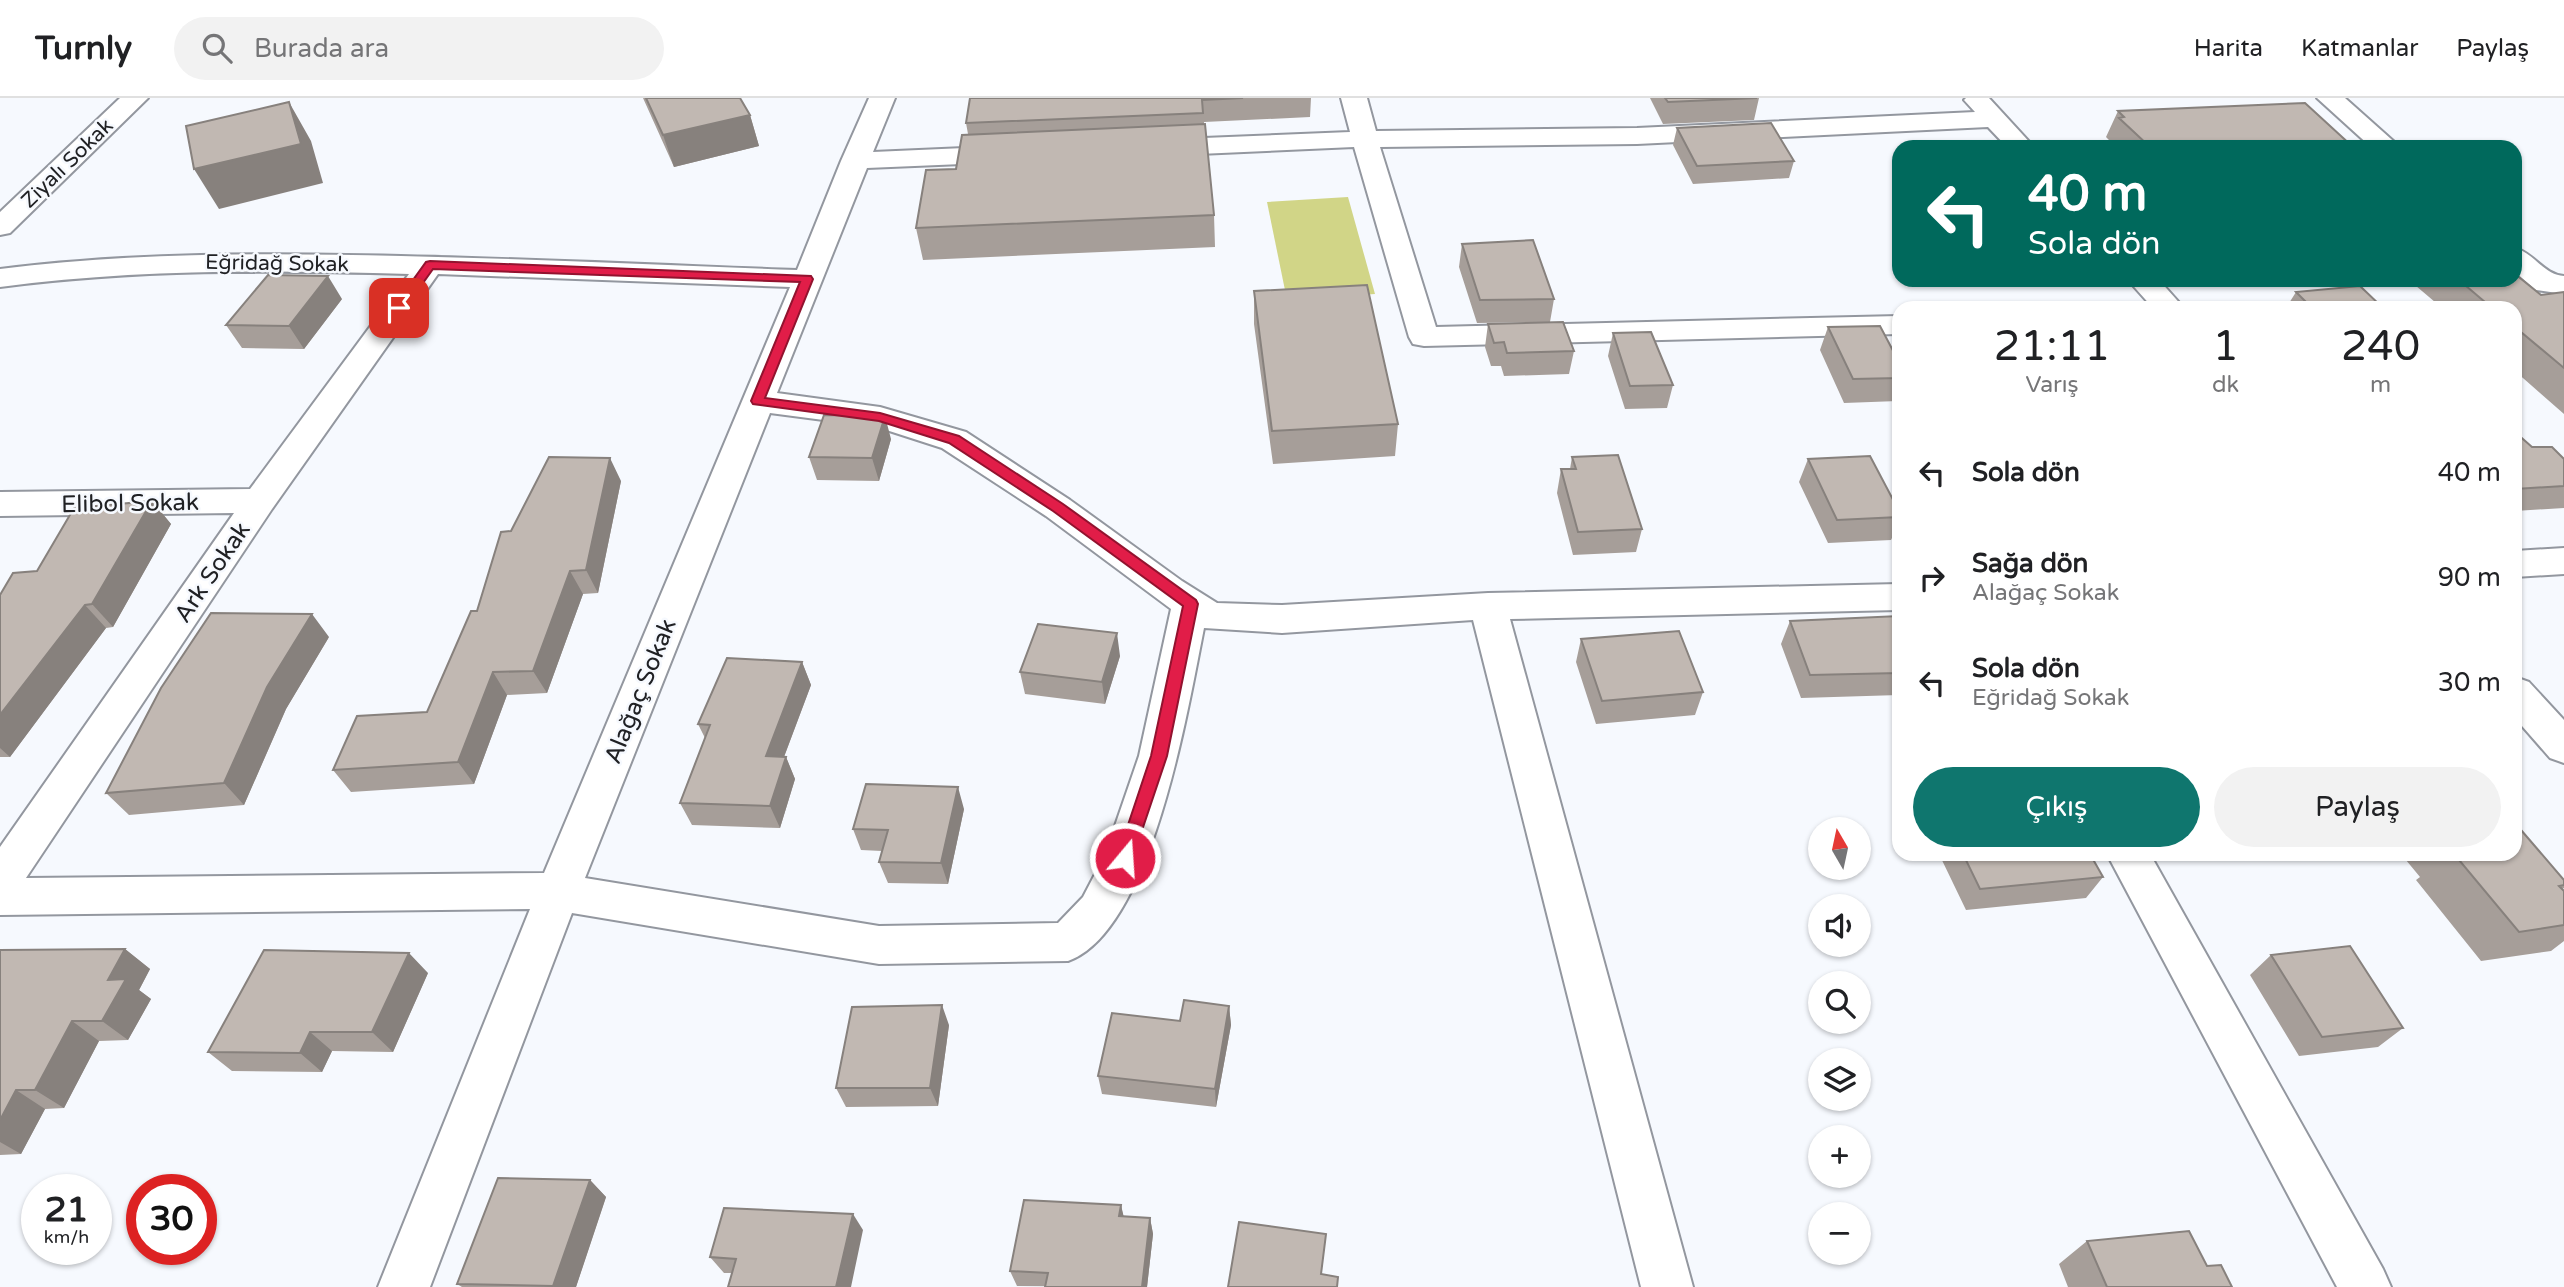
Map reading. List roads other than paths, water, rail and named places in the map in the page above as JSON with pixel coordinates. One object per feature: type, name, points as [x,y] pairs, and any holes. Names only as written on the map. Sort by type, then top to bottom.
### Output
[{"type":"street","name":"Ziyalı Sokak","points":[[0,227],[135,98]]},
{"type":"street","name":"Alağaç Sokak","points":[[404,1287],[558,892],[854,160],[882,98]]},
{"type":"street","points":[[1354,98],[1424,337],[1892,325]]},
{"type":"street","points":[[1976,98],[2014,140]]},
{"type":"street","points":[[2330,98],[2379,140]]},
{"type":"street","points":[[1130,149],[1365,139],[1637,136],[1995,119]]},
{"type":"street","points":[[854,160],[1034,153]]},
{"type":"street","name":"Eğridağ Sokak","points":[[0,278],[69,270],[208,261],[430,265],[807,279]]},
{"type":"street","points":[[2522,262],[2558,290]]},
{"type":"street","name":"Ark Sokak","points":[[0,882],[260,501],[430,265]]},
{"type":"street","points":[[2150,287],[2162,301]]},
{"type":"street","points":[[758,401],[880,417],[954,440],[1058,508],[1210,616],[1282,619],[1489,606],[1892,597]]},
{"type":"street","name":"Elibol Sokak","points":[[0,505],[260,501]]},
{"type":"street","points":[[2522,564],[2564,561]]},
{"type":"street","points":[[0,897],[511,890],[558,892],[879,945],[1068,942],[1098,910],[1125,858],[1159,756],[1191,604]]},
{"type":"street","points":[[1489,606],[1667,1287]]},
{"type":"street","points":[[2522,700],[2564,747]]},
{"type":"street","points":[[2132,861],[2365,1287]]}]
